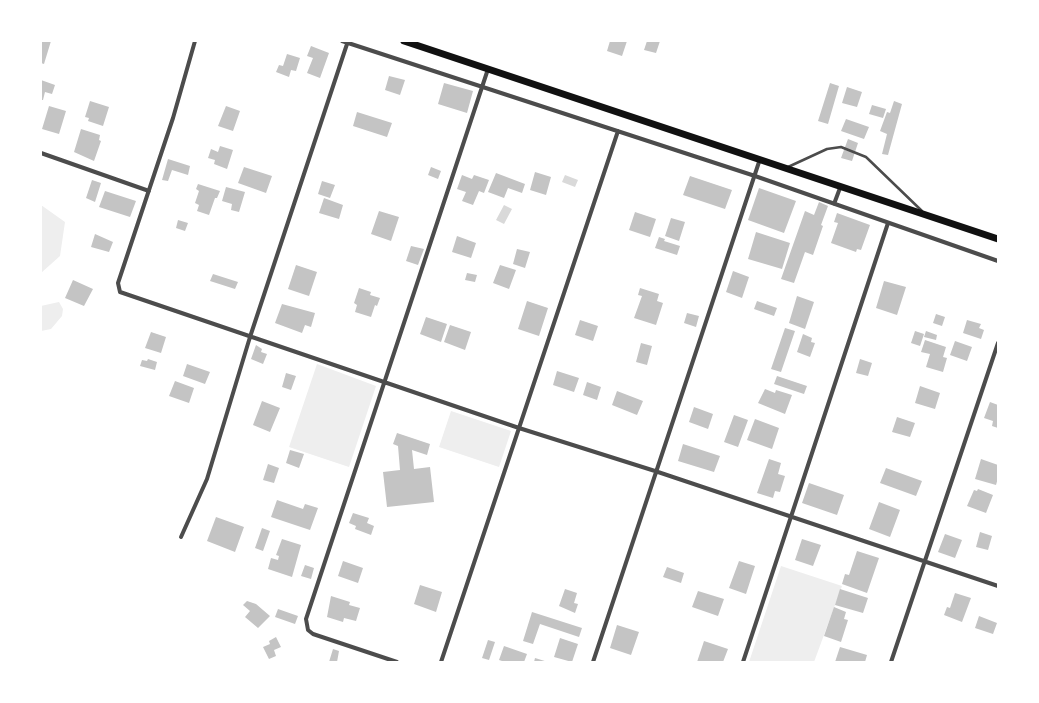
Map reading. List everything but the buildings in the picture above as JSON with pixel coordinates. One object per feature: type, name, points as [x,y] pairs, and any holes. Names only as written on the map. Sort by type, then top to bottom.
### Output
[{"type":"main road","points":[[404,41],[760,159],[840,188],[998,239]]},
{"type":"street","points":[[195,41],[174,118],[118,283],[120,292],[519,428],[655,471],[998,586]]},
{"type":"street","points":[[342,41],[755,176],[998,261]]},
{"type":"street","points":[[181,537],[207,479],[250,337],[348,42]]},
{"type":"street","points":[[397,662],[314,634],[308,630],[306,624],[384,382],[488,69]]},
{"type":"street","points":[[441,662],[618,131]]},
{"type":"street","points":[[41,153],[149,191]]},
{"type":"street","points":[[593,662],[655,471],[760,159]]},
{"type":"street","points":[[834,204],[840,188]]},
{"type":"street","points":[[743,662],[888,223]]},
{"type":"street","points":[[891,662],[998,343]]},
{"type":"lane","points":[[786,168],[827,149],[841,147],[866,157],[926,216]]},
{"type":"shaded area","points":[[565,175],[578,180],[575,187],[562,182]]},
{"type":"shaded area","points":[[41,205],[65,222],[60,256],[41,273]]},
{"type":"shaded area","points":[[504,205],[512,209],[504,224],[496,220]]},
{"type":"shaded area","points":[[59,302],[63,309],[62,316],[51,329],[41,331],[41,306]]},
{"type":"shaded area","points":[[317,364],[376,386],[349,467],[289,447]]},
{"type":"shaded area","points":[[451,411],[511,431],[499,467],[439,447]]},
{"type":"shaded area","points":[[781,566],[842,586],[814,662],[749,662]]}]
